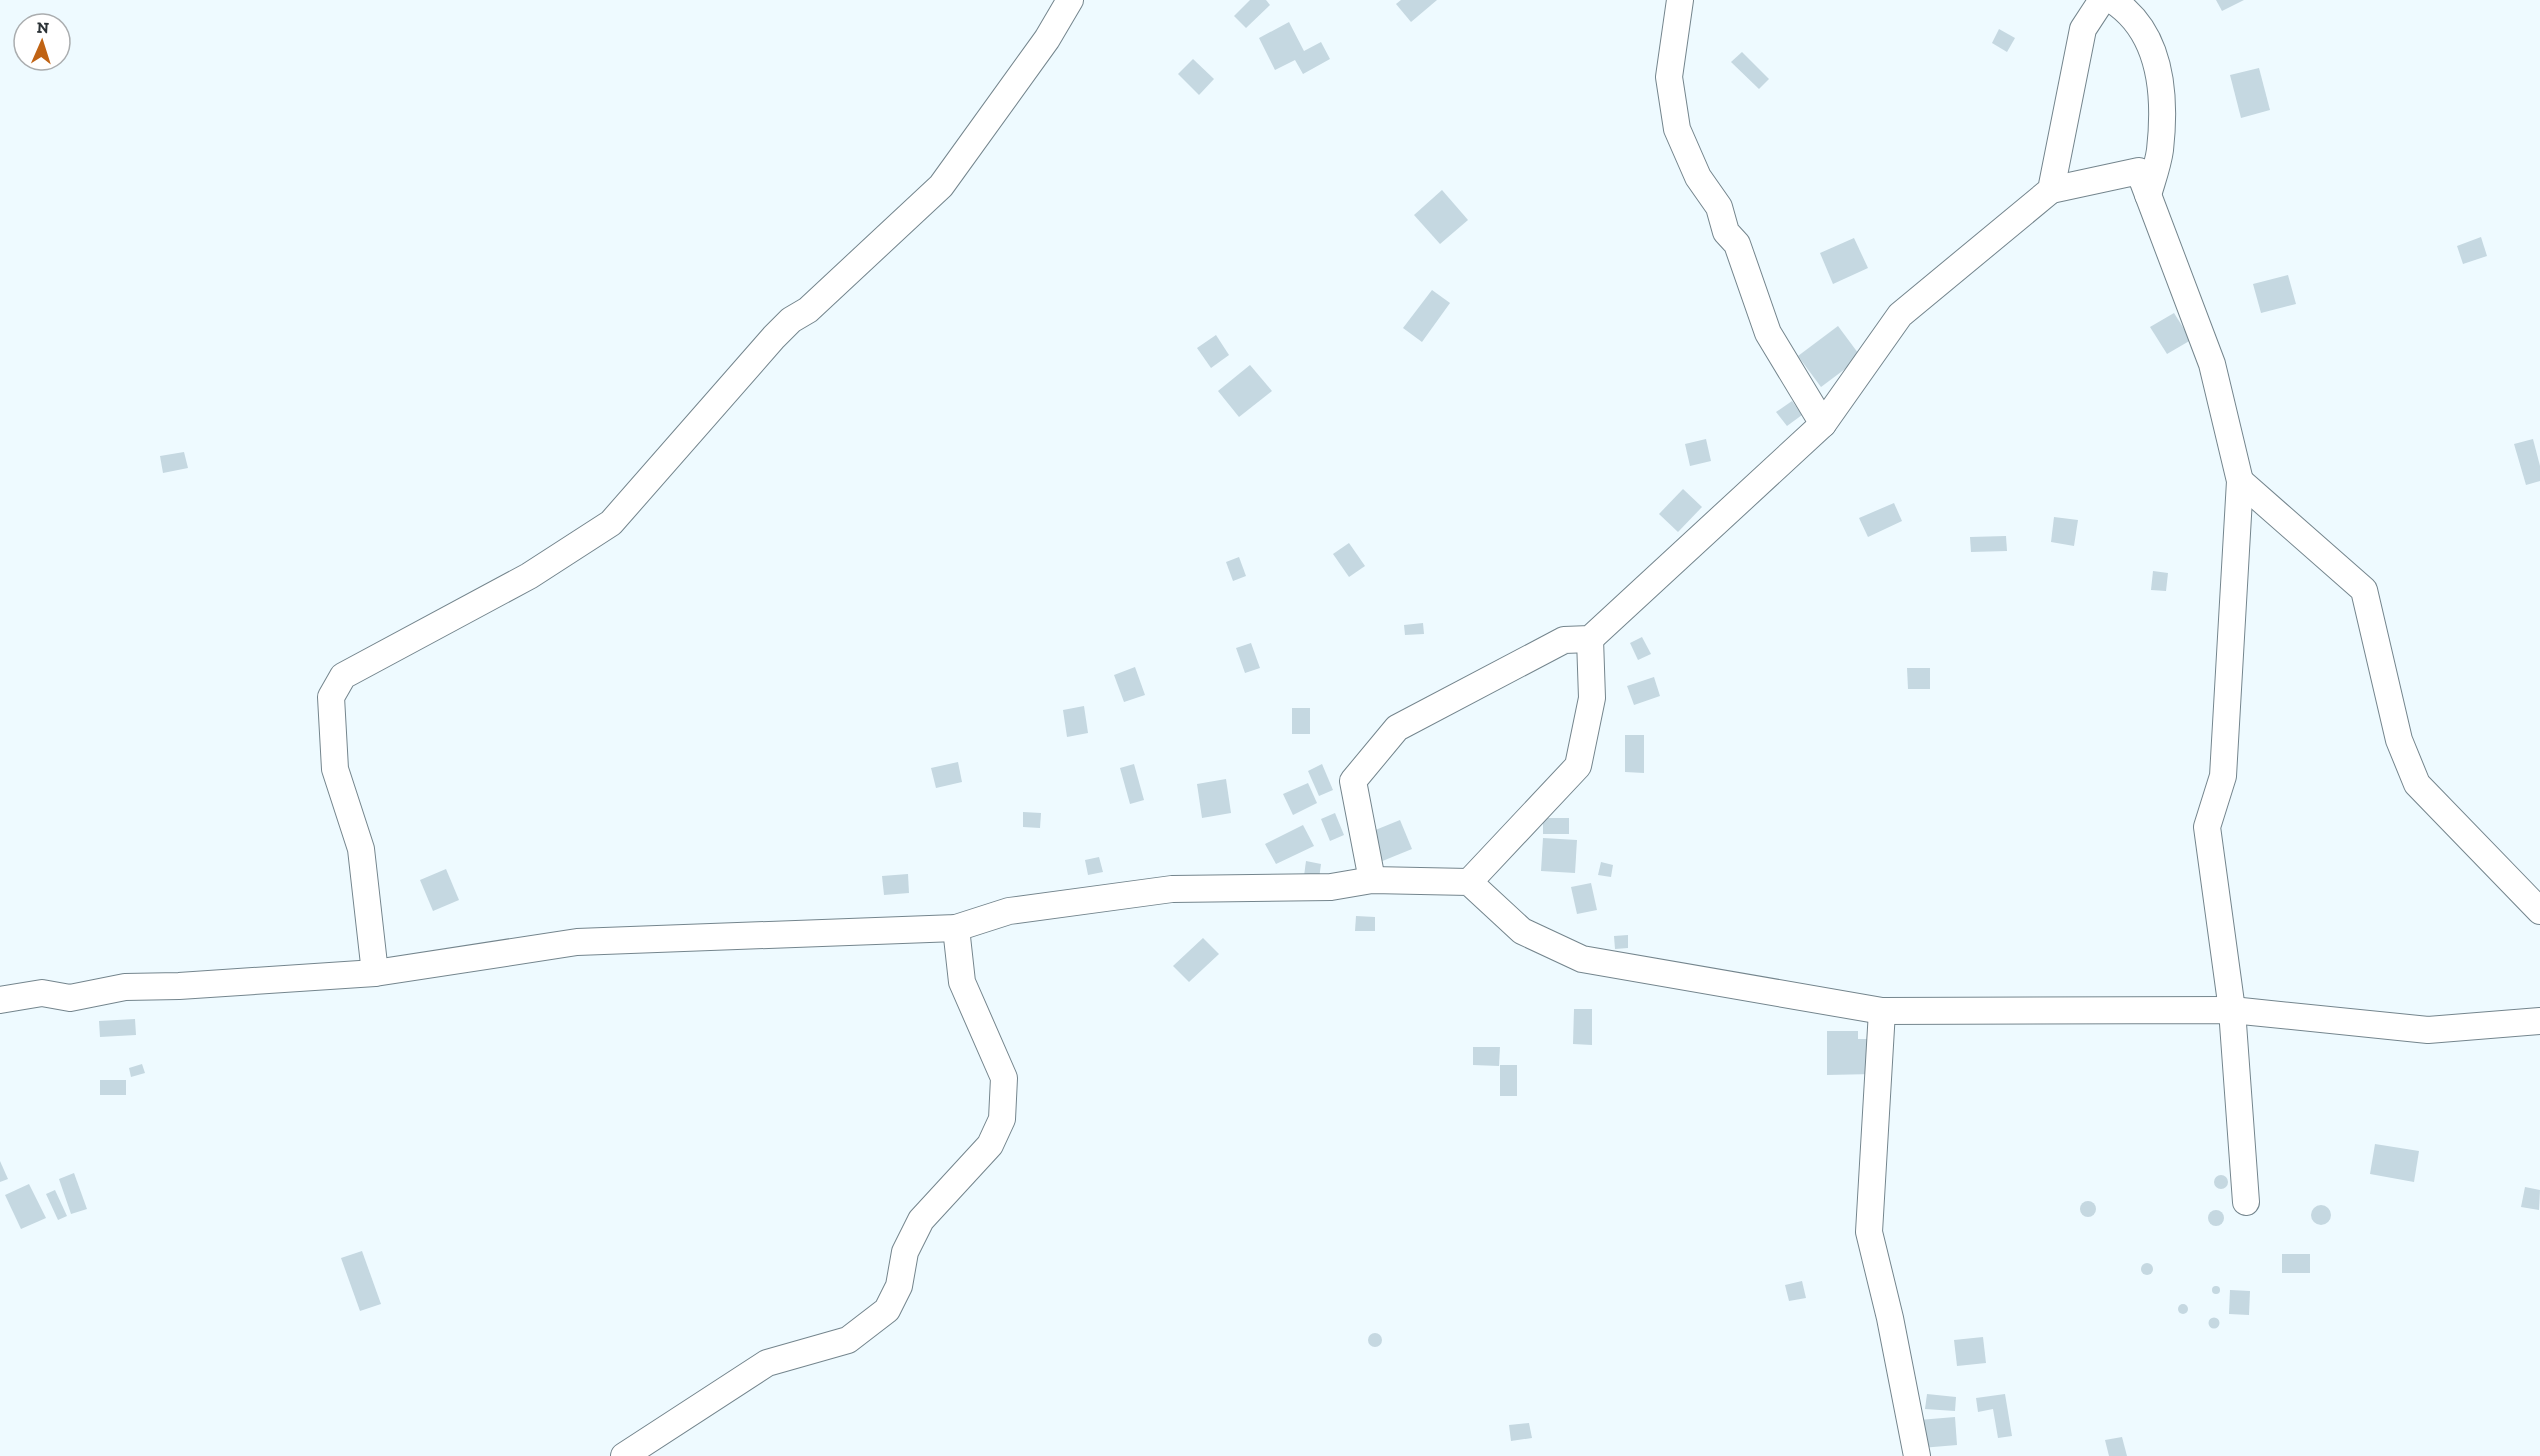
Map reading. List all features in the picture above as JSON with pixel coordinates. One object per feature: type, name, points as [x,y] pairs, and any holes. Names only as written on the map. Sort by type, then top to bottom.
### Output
[{"type":"street","points":[[375,973],[361,849],[335,768],[331,697],[344,676],[529,576],[611,523],[774,337],[791,320],[808,310],[941,186],[1047,39],[1070,0]]},
{"type":"street","points":[[1680,0],[1670,77],[1677,129],[1698,177],[1719,207],[1726,232],[1737,244],[1768,333],[1823,424]]},
{"type":"street","points":[[2051,190],[2083,29],[2102,0]]},
{"type":"street","points":[[2112,0],[2128,10],[2149,42],[2163,95],[2160,153],[2148,195]]},
{"type":"street","points":[[1371,880],[1353,781],[1397,728],[1564,640],[1590,639],[1823,424],[1900,315],[2051,190],[2139,171],[2212,364],[2240,481],[2223,776],[2207,827],[2232,1010],[2246,1202]]},
{"type":"street","points":[[2240,481],[2364,590],[2400,741],[2417,784],[2540,911]]},
{"type":"street","points":[[1469,882],[1578,766],[1592,698],[1590,639]]},
{"type":"street","points":[[0,1000],[42,993],[70,998],[125,987],[179,986],[375,973],[577,942],[956,928],[1009,911],[1172,890],[1331,887],[1371,880],[1469,882],[1522,931],[1582,959],[1882,1011],[2232,1010],[2428,1030],[2540,1021]]},
{"type":"street","points":[[624,1456],[767,1363],[848,1340],[887,1310],[899,1286],[905,1252],[921,1220],[990,1145],[1002,1119],[1004,1078],[962,982],[956,928]]},
{"type":"street","points":[[1882,1011],[1869,1232],[1890,1317],[1917,1456]]},
{"type":"building","points":[[1250,0],[1266,0],[1270,5],[1246,28],[1234,16]]},
{"type":"building","points":[[1401,0],[1437,0],[1411,22],[1396,4]]},
{"type":"building","points":[[2216,0],[2244,0],[2222,11]]},
{"type":"building","points":[[1289,22],[1304,51],[1321,42],[1330,59],[1303,74],[1295,60],[1275,70],[1259,38]]},
{"type":"building","points":[[1999,29],[2015,38],[2007,52],[1992,43]]},
{"type":"building","points":[[1742,52],[1769,79],[1759,89],[1731,62]]},
{"type":"building","points":[[1193,59],[1214,79],[1199,95],[1178,74]]},
{"type":"building","points":[[2259,68],[2270,110],[2241,118],[2230,75]]},
{"type":"building","points":[[1442,190],[1468,220],[1440,244],[1414,215]]},
{"type":"building","points":[[2481,237],[2487,256],[2463,264],[2457,246]]},
{"type":"building","points":[[1854,238],[1868,268],[1833,284],[1820,253]]},
{"type":"building","points":[[2288,275],[2296,304],[2261,313],[2253,284]]},
{"type":"building","points":[[1432,290],[1450,303],[1422,342],[1403,328]]},
{"type":"building","points":[[2174,313],[2191,340],[2167,354],[2150,327]]},
{"type":"building","points":[[1838,326],[1861,357],[1821,387],[1798,356]]},
{"type":"building","points":[[1216,335],[1229,355],[1211,368],[1197,348]]},
{"type":"building","points":[[1250,365],[1272,391],[1239,417],[1218,391]]},
{"type":"building","points":[[1792,401],[1802,415],[1787,426],[1776,412]]},
{"type":"building","points":[[1706,439],[1711,461],[1690,466],[1685,444]]},
{"type":"building","points":[[2533,439],[2540,466],[2540,481],[2526,485],[2514,444]]},
{"type":"building","points":[[184,452],[188,468],[163,473],[160,456]]},
{"type":"building","points":[[1683,489],[1702,507],[1678,532],[1659,514]]},
{"type":"building","points":[[1894,503],[1902,521],[1868,537],[1859,518]]},
{"type":"building","points":[[2054,517],[2078,520],[2074,546],[2051,542]]},
{"type":"building","points":[[2006,536],[2007,551],[1971,552],[1970,537]]},
{"type":"building","points":[[1349,543],[1365,566],[1349,577],[1333,554]]},
{"type":"building","points":[[1239,557],[1246,576],[1233,581],[1226,562]]},
{"type":"building","points":[[2153,571],[2168,573],[2166,591],[2151,590]]},
{"type":"building","points":[[1423,623],[1424,634],[1405,635],[1404,625]]},
{"type":"building","points":[[1642,637],[1651,654],[1638,660],[1630,643]]},
{"type":"building","points":[[1251,643],[1260,668],[1245,673],[1236,648]]},
{"type":"building","points":[[1135,667],[1145,695],[1124,702],[1114,675]]},
{"type":"building","points":[[1907,668],[1930,668],[1930,689],[1908,689]]},
{"type":"building","points":[[1654,677],[1660,696],[1634,705],[1627,686]]},
{"type":"building","points":[[1084,706],[1088,733],[1067,737],[1063,710]]},
{"type":"building","points":[[1292,708],[1310,708],[1310,734],[1292,734]]},
{"type":"building","points":[[1625,735],[1644,735],[1644,773],[1625,772]]},
{"type":"building","points":[[958,762],[962,782],[936,788],[931,768]]},
{"type":"building","points":[[1134,764],[1144,800],[1130,804],[1120,768]]},
{"type":"building","points":[[1322,764],[1333,790],[1319,796],[1308,771]]},
{"type":"building","points":[[1226,779],[1231,813],[1202,818],[1197,784]]},
{"type":"building","points":[[1308,783],[1317,803],[1293,815],[1283,794]]},
{"type":"building","points":[[1023,812],[1041,813],[1040,828],[1023,827]]},
{"type":"building","points":[[1335,813],[1344,835],[1330,841],[1321,819]]},
{"type":"building","points":[[1543,818],[1569,818],[1569,834],[1543,834]]},
{"type":"building","points":[[1400,820],[1412,849],[1380,862],[1368,833]]},
{"type":"building","points":[[1303,825],[1314,846],[1276,864],[1265,844]]},
{"type":"building","points":[[1543,838],[1577,840],[1575,873],[1541,871]]},
{"type":"building","points":[[1099,857],[1103,872],[1088,875],[1085,860]]},
{"type":"building","points":[[1306,861],[1321,864],[1319,879],[1304,876]]},
{"type":"building","points":[[1601,862],[1613,865],[1611,877],[1598,875]]},
{"type":"building","points":[[446,869],[459,900],[433,911],[420,880]]},
{"type":"building","points":[[908,874],[909,893],[884,895],[882,876]]},
{"type":"building","points":[[1591,883],[1597,910],[1577,914],[1571,887]]},
{"type":"building","points":[[1356,916],[1375,917],[1375,931],[1355,931]]},
{"type":"building","points":[[1628,935],[1628,948],[1615,949],[1614,936]]},
{"type":"building","points":[[1203,938],[1219,954],[1189,982],[1173,966]]},
{"type":"building","points":[[1574,1009],[1592,1009],[1592,1045],[1573,1044]]},
{"type":"building","points":[[135,1019],[136,1035],[100,1037],[99,1021]]},
{"type":"building","points":[[1827,1031],[1858,1031],[1858,1039],[1874,1039],[1874,1074],[1827,1075]]},
{"type":"building","points":[[1473,1047],[1500,1047],[1499,1066],[1473,1065]]},
{"type":"building","points":[[142,1064],[145,1073],[131,1077],[129,1068]]},
{"type":"building","points":[[1500,1065],[1517,1065],[1517,1096],[1500,1096]]},
{"type":"building","points":[[100,1080],[126,1080],[126,1095],[100,1095]]},
{"type":"building","points":[[2375,1144],[2419,1151],[2414,1182],[2370,1174]]},
{"type":"building","points":[[0,1161],[8,1179],[0,1182]]},
{"type":"building","points":[[74,1173],[87,1209],[71,1214],[59,1179]]},
{"type":"building","points":[[2221,1175],[2226,1177],[2228,1182],[2226,1187],[2221,1189],[2216,1187],[2214,1182],[2216,1177]]},
{"type":"building","points":[[29,1184],[46,1218],[21,1229],[5,1195]]},
{"type":"building","points":[[2525,1187],[2540,1190],[2539,1210],[2521,1207]]},
{"type":"building","points":[[55,1190],[67,1216],[58,1220],[46,1194]]},
{"type":"building","points":[[2085,1201],[2091,1201],[2096,1209],[2094,1215],[2085,1217],[2080,1212],[2080,1206]]},
{"type":"building","points":[[2317,1205],[2325,1205],[2331,1211],[2331,1219],[2325,1225],[2317,1225],[2311,1219],[2311,1211]]},
{"type":"building","points":[[2213,1210],[2219,1210],[2224,1218],[2222,1224],[2213,1226],[2208,1221],[2208,1215]]},
{"type":"building","points":[[362,1251],[381,1304],[360,1311],[341,1258]]},
{"type":"building","points":[[2282,1254],[2310,1254],[2310,1273],[2282,1273]]},
{"type":"building","points":[[2149,1263],[2153,1269],[2149,1275],[2145,1275],[2141,1267]]},
{"type":"building","points":[[1802,1281],[1806,1298],[1789,1301],[1785,1285]]},
{"type":"building","points":[[2216,1286],[2220,1290],[2216,1294],[2212,1290]]},
{"type":"building","points":[[2230,1290],[2250,1291],[2249,1315],[2229,1314]]},
{"type":"building","points":[[2183,1304],[2187,1305],[2187,1313],[2183,1314],[2179,1313],[2178,1309],[2179,1305]]},
{"type":"building","points":[[2214,1318],[2218,1319],[2218,1327],[2214,1328],[2210,1327],[2209,1323],[2210,1319]]},
{"type":"building","points":[[1372,1333],[1378,1333],[1382,1340],[1378,1347],[1372,1347],[1368,1343],[1368,1337]]},
{"type":"building","points":[[1983,1337],[1986,1363],[1957,1366],[1954,1340]]},
{"type":"building","points":[[1927,1394],[1956,1397],[1955,1411],[1925,1409]]},
{"type":"building","points":[[2005,1394],[2012,1436],[1998,1438],[1993,1409],[1978,1412],[1976,1398]]},
{"type":"building","points":[[1955,1417],[1957,1445],[1921,1448],[1919,1420]]},
{"type":"building","points":[[1529,1423],[1532,1438],[1511,1441],[1509,1425]]},
{"type":"building","points":[[2122,1437],[2127,1456],[2109,1456],[2105,1440]]}]
